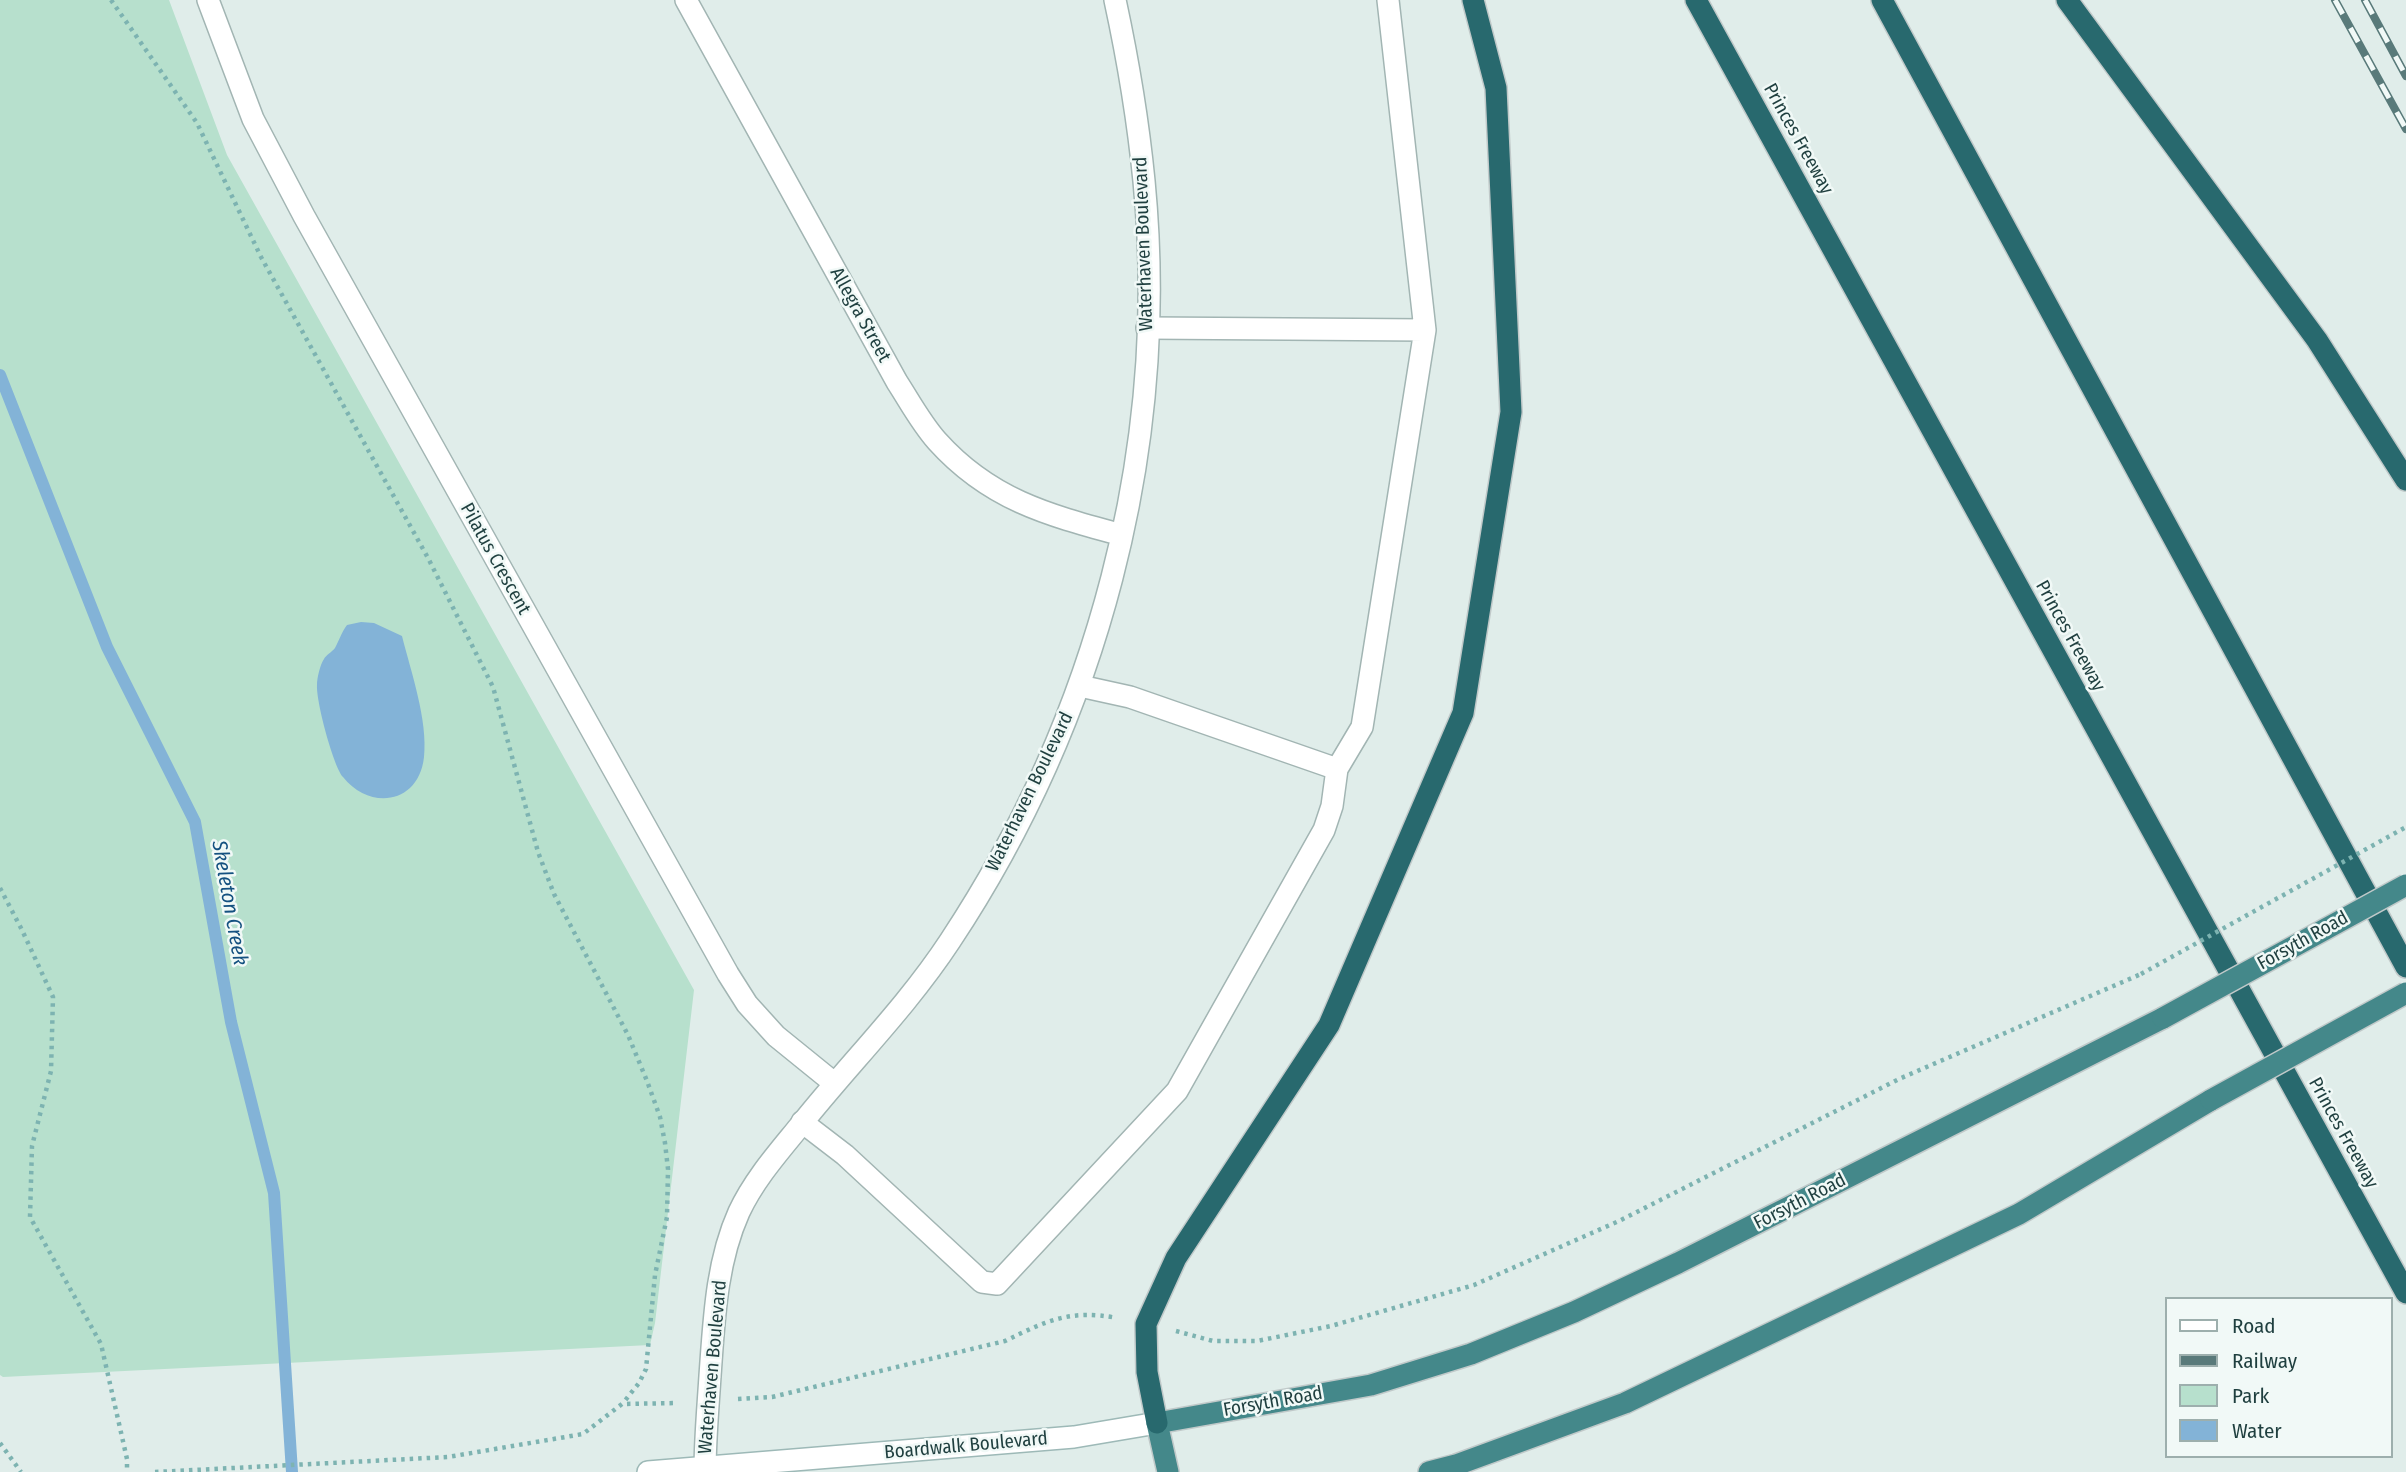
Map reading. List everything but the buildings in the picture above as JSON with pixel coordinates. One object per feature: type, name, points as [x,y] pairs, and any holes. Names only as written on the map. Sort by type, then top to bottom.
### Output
[{"type":"highway","points":[[1168,1472],[1147,1371],[1146,1324],[1176,1258],[1329,1026],[1463,713],[1511,412],[1496,88],[1473,0]]},
{"type":"highway","name":"Princes Freeway","points":[[1696,0],[2406,1293]]},
{"type":"highway","points":[[1882,0],[2406,967]]},
{"type":"highway","points":[[2067,0],[2317,340],[2406,480]]},
{"type":"highway","name":"Forsyth Road","points":[[1157,1423],[1371,1385],[1471,1354],[1574,1312],[1678,1263],[2163,1018],[2406,885]]},
{"type":"highway","points":[[1429,1472],[1456,1465],[1625,1404],[2019,1214],[2211,1100],[2406,993]]},
{"type":"street","name":"Pilatus Crescent","points":[[208,0],[253,119],[304,216],[729,974],[747,1004],[776,1036],[834,1083]]},
{"type":"street","name":"Allegra Street","points":[[686,0],[897,382],[935,439],[974,476],[1021,505],[1122,535]]},
{"type":"street","name":"Waterhaven Boulevard","points":[[705,1469],[714,1322],[728,1242],[740,1210],[757,1180],[802,1122],[914,990],[987,882],[1051,758],[1080,686],[1101,618],[1122,535],[1138,455],[1146,377],[1148,249],[1145,185],[1137,114],[1115,0]]},
{"type":"street","points":[[802,1122],[845,1155],[982,1282],[997,1284],[1177,1091],[1324,830],[1332,806],[1337,769],[1362,727],[1424,330],[1388,0]]},
{"type":"street","points":[[1147,328],[1424,330]]},
{"type":"street","points":[[1080,686],[1130,697],[1337,769]]},
{"type":"street","name":"Boardwalk Boulevard","points":[[648,1472],[1074,1437],[1157,1423]]},
{"type":"path","points":[[111,0],[197,123],[261,257],[428,558],[487,676],[538,852],[554,894],[628,1035],[660,1117],[668,1169],[667,1216],[655,1275],[646,1368],[639,1384],[622,1404],[583,1434],[447,1457],[155,1472]]},
{"type":"path","points":[[622,1404],[772,1397],[1005,1341],[1033,1327],[1068,1315],[1108,1316],[1213,1340],[1257,1341],[1331,1326],[1474,1285],[1619,1222],[1899,1079],[2141,974],[2406,827]]},
{"type":"path","points":[[0,888],[53,997],[51,1071],[32,1146],[30,1217],[101,1344],[127,1459],[127,1472]]},
{"type":"path","points":[[0,1443],[21,1472]]},
{"type":"green space","points":[[0,0],[169,0],[227,155],[694,990],[655,1323],[650,1345],[3,1377],[0,1375]]},
{"type":"water","points":[[374,623],[402,636],[424,728],[424,757],[420,773],[413,785],[392,797],[366,795],[343,777],[330,747],[317,693],[319,672],[326,656],[335,648],[347,625]]},
{"type":"waterway","name":"Skeleton Creek","points":[[0,375],[107,647],[195,822],[231,1022],[274,1193],[292,1472]]},
{"type":"railway","points":[[2335,0],[2406,129]]},
{"type":"railway","points":[[2365,0],[2406,76]]}]
